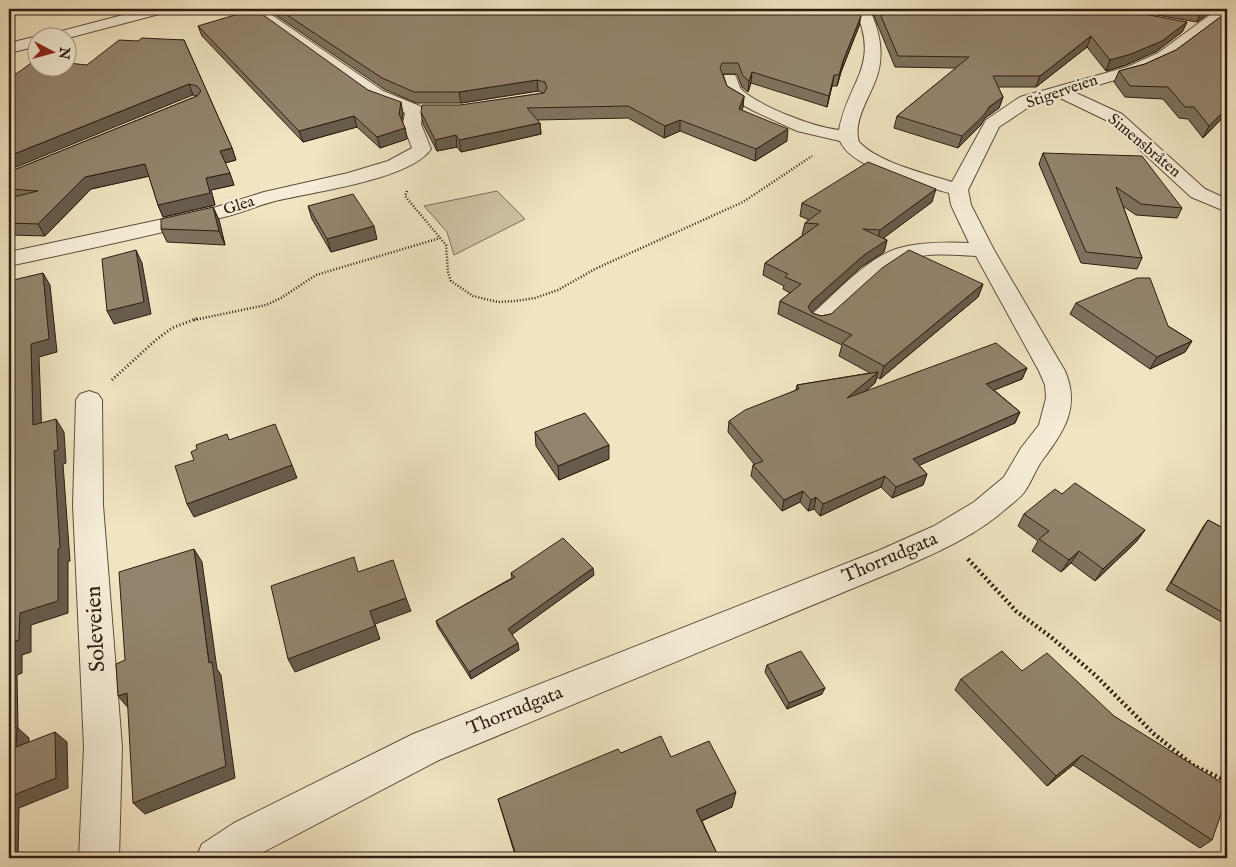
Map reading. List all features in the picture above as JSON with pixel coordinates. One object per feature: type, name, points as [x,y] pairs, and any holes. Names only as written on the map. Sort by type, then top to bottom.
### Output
[{"type":"street","points":[[78,31],[162,9]]},
{"type":"street","name":"Glea","points":[[9,259],[78,242],[216,213],[270,197],[388,167],[417,155],[422,149],[412,124],[422,110],[377,94],[254,9]]},
{"type":"street","points":[[849,141],[854,112],[870,71],[871,34],[862,9]]},
{"type":"street","name":"Stigerveien","points":[[958,190],[992,124],[1026,101],[1133,70],[1164,56],[1224,9]]},
{"type":"street","points":[[1179,26],[1198,29]]},
{"type":"street","points":[[9,48],[28,43]]},
{"type":"street","points":[[729,78],[734,93],[759,107],[786,119],[849,141],[872,160],[958,190]]},
{"type":"street","name":"Simensbråten","points":[[1058,91],[1116,118],[1198,193],[1227,206]]},
{"type":"street","name":"Thorrudgata","points":[[216,858],[248,837],[426,747],[891,559],[945,535],[985,510],[1014,485],[1032,455],[1052,428],[1059,398],[1058,385],[1040,347],[983,250],[961,205],[958,190]]},
{"type":"street","points":[[819,320],[886,263],[901,254],[930,249],[983,250]]},
{"type":"street","name":"Soleveien","points":[[89,400],[88,505],[103,747],[99,858]]},
{"type":"path","points":[[407,189],[405,196],[446,245],[448,272],[451,281],[473,296],[498,302],[535,298],[558,290],[595,269],[743,202],[820,151],[849,141]]},
{"type":"path","points":[[89,400],[172,328],[202,317],[266,304],[281,298],[316,275],[440,238]]},
{"type":"path","points":[[945,535],[1016,611],[1051,636],[1096,675],[1154,734],[1194,766],[1227,781]]},
{"type":"shaded area","points":[[497,191],[525,219],[454,255],[447,232],[424,206]]},
{"type":"building","points":[[255,9],[368,90],[401,102],[399,114],[405,128],[377,137],[354,116],[299,131],[198,26]]},
{"type":"building","points":[[278,9],[859,9],[861,16],[839,75],[834,75],[829,96],[752,72],[749,81],[743,76],[738,63],[722,63],[720,68],[727,86],[744,96],[739,109],[788,129],[756,149],[680,120],[665,126],[628,106],[527,108],[540,123],[459,140],[456,135],[435,140],[421,112],[422,105],[460,105],[544,93],[547,88],[545,82],[537,80],[459,92],[414,92],[382,78]]},
{"type":"building","points":[[878,9],[1117,9],[1187,22],[1162,41],[1131,54],[1110,60],[1091,36],[1040,76],[993,76],[1003,97],[989,107],[984,115],[962,136],[897,116],[969,57],[898,56]]},
{"type":"building","points":[[1184,9],[1206,9],[1201,12]]},
{"type":"building","points":[[1227,12],[1227,108],[1209,126],[1194,107],[1185,107],[1168,87],[1130,86],[1119,71],[1145,64],[1176,50]]},
{"type":"building","points":[[142,38],[184,40],[232,148],[220,151],[230,173],[206,178],[210,193],[158,205],[145,164],[85,177],[38,224],[9,223],[9,198],[38,191],[9,189],[9,172],[197,96],[201,91],[197,86],[189,84],[9,156],[9,79],[28,65],[28,78],[78,78],[78,64],[87,65],[119,40],[138,41]]},
{"type":"building","points":[[1043,153],[1142,156],[1182,208],[1141,204],[1116,187],[1142,258],[1086,252]]},
{"type":"building","points":[[868,162],[936,189],[880,230],[863,229],[887,240],[864,255],[812,301],[808,307],[812,313],[821,316],[831,314],[882,268],[909,250],[983,284],[884,366],[842,343],[852,335],[780,301],[801,284],[785,277],[788,274],[765,263],[819,224],[805,223],[821,211],[802,203]]},
{"type":"building","points":[[353,194],[374,226],[327,239],[308,206]]},
{"type":"building","points":[[213,207],[219,231],[161,229],[161,219]]},
{"type":"building","points":[[136,250],[144,302],[107,311],[102,259]]},
{"type":"building","points":[[43,273],[49,339],[31,344],[33,425],[56,419],[58,450],[54,451],[60,548],[58,549],[58,601],[20,613],[19,640],[10,643],[9,662],[9,281]]},
{"type":"building","points":[[1137,278],[1150,278],[1168,326],[1192,341],[1157,357],[1076,303]]},
{"type":"building","points":[[996,343],[1027,368],[986,384],[1020,412],[913,459],[927,474],[896,487],[885,476],[823,504],[816,497],[811,500],[803,491],[784,500],[753,465],[763,461],[729,421],[745,410],[799,389],[797,385],[878,372],[847,398]]},
{"type":"building","points":[[585,413],[609,445],[558,466],[535,432]]},
{"type":"building","points":[[275,424],[292,465],[187,504],[175,466],[194,460],[191,452],[197,449],[196,445],[227,434],[229,440]]},
{"type":"building","points":[[1075,483],[1145,530],[1103,569],[1079,551],[1069,560],[1039,539],[1049,531],[1024,514],[1055,489],[1062,494]]},
{"type":"building","points":[[1208,520],[1227,530],[1227,615],[1171,583]]},
{"type":"building","points":[[563,538],[593,568],[508,629],[518,643],[469,672],[436,621],[515,577],[511,573]]},
{"type":"building","points":[[194,549],[209,663],[212,662],[226,766],[133,803],[127,693],[118,696],[116,664],[125,660],[119,572]]},
{"type":"building","points":[[354,557],[358,572],[393,560],[406,598],[370,611],[375,626],[288,659],[271,586]]},
{"type":"building","points":[[801,651],[825,688],[789,703],[767,665]]},
{"type":"building","points":[[1002,651],[1022,671],[1047,653],[1114,716],[1227,786],[1227,797],[1212,840],[1082,755],[1056,776],[961,679]]},
{"type":"building","points":[[17,727],[16,747],[55,732],[56,778],[9,797],[9,730]]},
{"type":"building","points":[[661,736],[671,757],[709,741],[736,792],[696,810],[719,858],[517,858],[498,799],[618,749],[621,753]]}]
